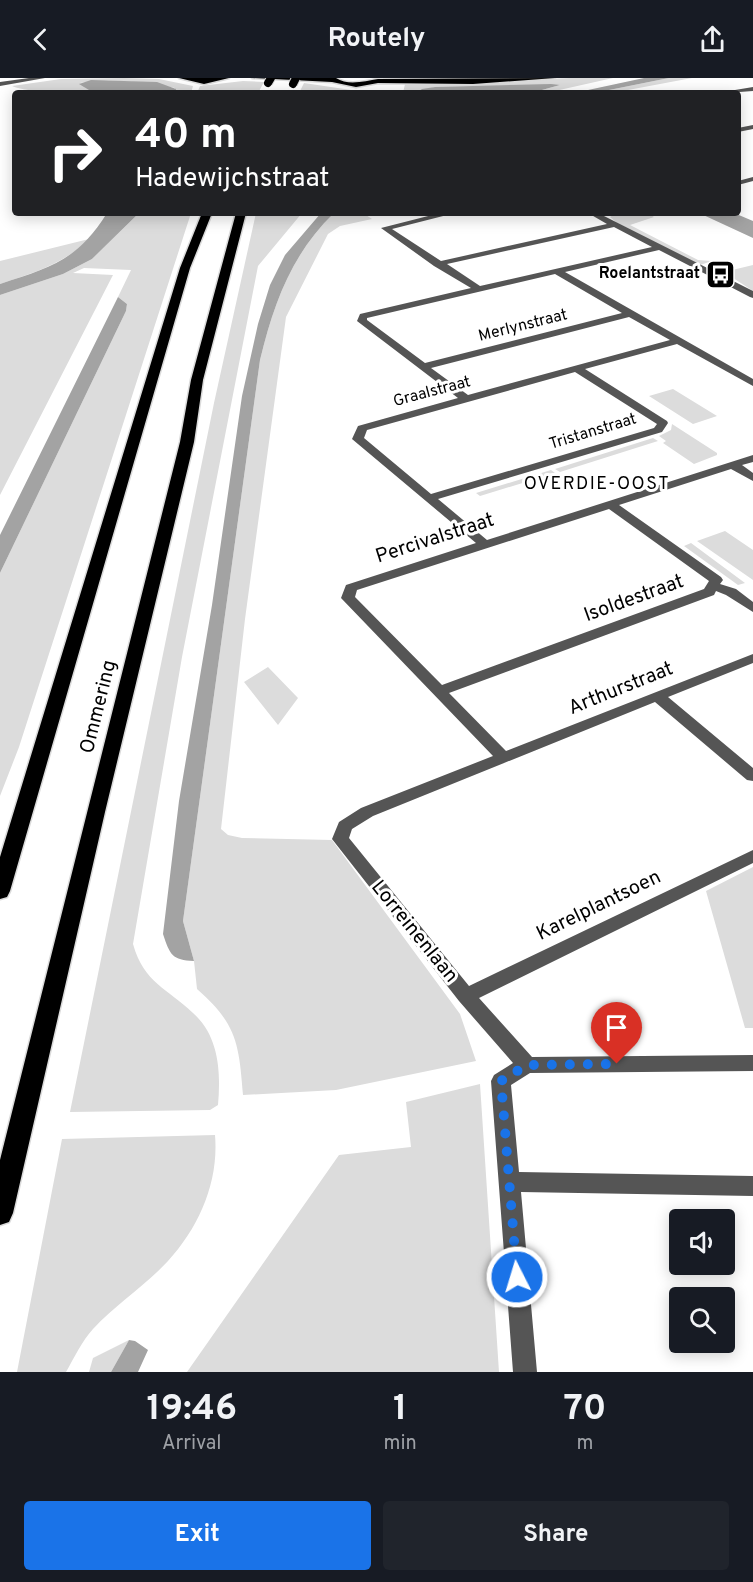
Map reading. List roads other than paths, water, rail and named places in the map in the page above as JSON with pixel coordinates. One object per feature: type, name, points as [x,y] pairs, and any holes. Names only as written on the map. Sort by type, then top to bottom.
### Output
[{"type":"highway","points":[[183,78],[197,81],[225,78]]},
{"type":"highway","points":[[256,78],[332,79],[354,89],[379,79],[551,78]]},
{"type":"highway","points":[[369,90],[379,85],[409,80],[462,78]]},
{"type":"highway","points":[[194,90],[197,81]]},
{"type":"highway","points":[[185,268],[194,216]]},
{"type":"highway","name":"Ommering","points":[[0,891],[185,268],[206,216]]},
{"type":"highway","name":"Ommering","points":[[0,1214],[95,812],[166,534],[187,442],[197,380],[241,216]]},
{"type":"street","points":[[0,82],[21,78]]},
{"type":"street","points":[[0,82],[42,78]]},
{"type":"street","points":[[438,216],[385,228],[477,288]]},
{"type":"street","points":[[600,216],[753,295]]},
{"type":"street","points":[[437,264],[614,225]]},
{"type":"street","points":[[467,399],[362,321],[363,316],[658,248]]},
{"type":"street","points":[[556,271],[753,383]]},
{"type":"street","name":"Merlynstraat","points":[[422,367],[632,313]]},
{"type":"street","name":"Graalstraat","points":[[483,543],[358,439],[362,428],[679,340]]},
{"type":"street","name":"Tristanstraat","points":[[430,498],[658,430],[663,423],[576,368]]},
{"type":"street","name":"Percivalstraat","points":[[503,757],[348,598],[351,588],[483,543],[753,458]]},
{"type":"street","points":[[733,465],[753,478]]},
{"type":"street","name":"Isoldestraat","points":[[438,692],[709,592],[716,580],[610,504]]},
{"type":"street","points":[[712,586],[731,592],[753,609]]},
{"type":"street","name":"Arthurstraat","points":[[503,757],[753,658]]},
{"type":"street","points":[[658,697],[753,776]]},
{"type":"street","name":"Lorreinenlaan","points":[[503,757],[367,812],[345,826],[340,839],[466,996],[527,1065]]},
{"type":"street","name":"Karelplantsoen","points":[[466,996],[753,856]]},
{"type":"street","points":[[525,1372],[501,1081],[527,1065],[753,1063]]},
{"type":"street","points":[[509,1182],[753,1186]]},
{"type":"place","name":"Roelantstraat","points":[[721,274]]},
{"type":"district","name":"OVERDIE-OOST","points":[[597,484]]}]
